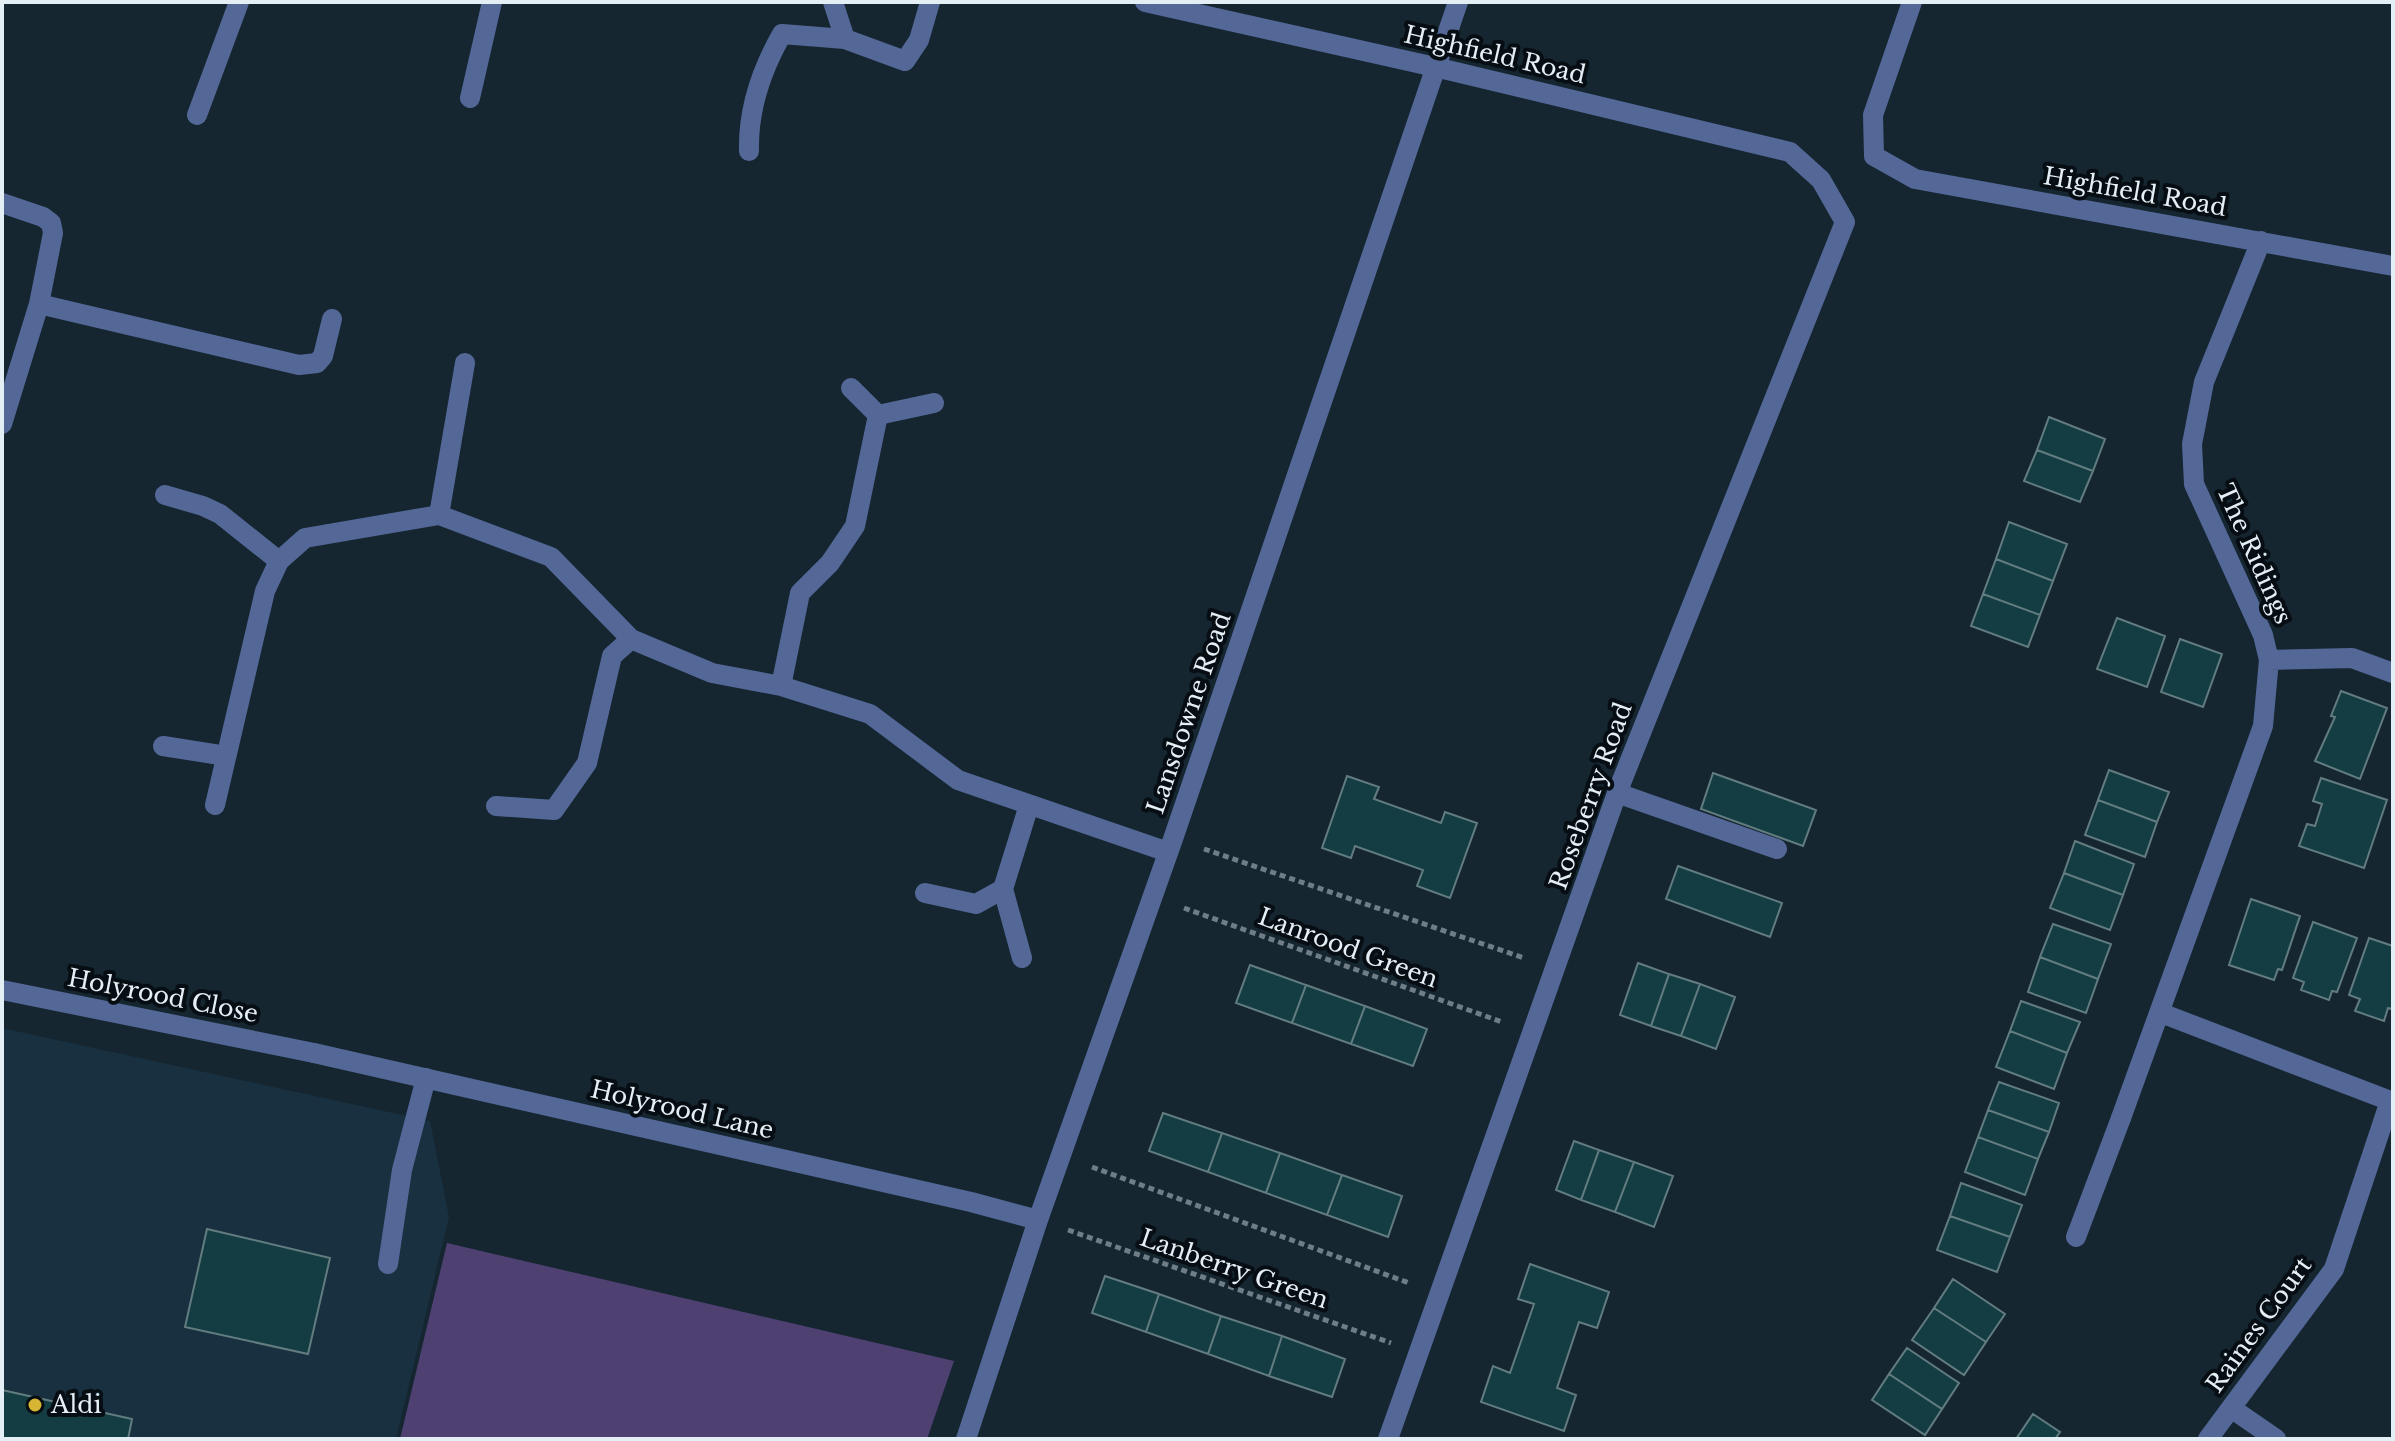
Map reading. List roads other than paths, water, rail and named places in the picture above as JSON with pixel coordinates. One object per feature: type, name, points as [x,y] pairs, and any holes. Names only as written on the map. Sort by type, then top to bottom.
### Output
[{"type":"street","points":[[197,115],[239,2]]},
{"type":"street","points":[[470,98],[492,2]]},
{"type":"street","points":[[833,2],[845,39]]},
{"type":"street","points":[[749,151],[748,129],[765,62],[782,34],[845,39],[905,61],[919,40],[930,2]]},
{"type":"street","name":"Highfield Road","points":[[1145,2],[1790,152],[1821,180]]},
{"type":"street","name":"Lansdowne Road","points":[[966,1439],[1038,1220],[1171,846],[1458,2]]},
{"type":"street","name":"Highfield Road","points":[[1912,2],[1873,115],[1874,156],[1915,179],[2393,266]]},
{"type":"street","name":"Roseberry Road","points":[[1388,1439],[1617,793],[1845,222],[1821,180]]},
{"type":"street","points":[[2,203],[43,217],[51,223],[53,233],[39,304],[2,424]]},
{"type":"street","name":"The Ridings","points":[[2076,1237],[2161,1013],[2263,726],[2269,660],[2263,635],[2194,484],[2192,444],[2204,382],[2261,241]]},
{"type":"street","points":[[39,304],[299,365],[317,363],[323,356],[332,319]]},
{"type":"street","points":[[439,515],[465,363]]},
{"type":"street","points":[[851,388],[878,415]]},
{"type":"street","points":[[878,415],[934,403]]},
{"type":"street","points":[[781,686],[800,593],[830,563],[855,526],[878,415]]},
{"type":"street","points":[[165,495],[220,514],[279,561]]},
{"type":"street","points":[[215,805],[265,591],[279,561],[305,538],[439,515],[551,557],[631,639],[712,673],[781,686],[870,714],[958,780],[1029,805],[1171,846]]},
{"type":"street","points":[[496,806],[554,810],[587,763],[612,656],[631,639]]},
{"type":"street","name":"The Ridings","points":[[2269,660],[2352,658],[2393,673]]},
{"type":"street","points":[[163,746],[226,756]]},
{"type":"street","points":[[1617,793],[1777,849]]},
{"type":"street","points":[[1022,958],[1003,889],[1029,805]]},
{"type":"street","points":[[925,893],[976,904],[1003,889]]},
{"type":"street","name":"Holyrood Close","points":[[2,990],[314,1053]]},
{"type":"street","points":[[2161,1013],[2391,1101]]},
{"type":"street","name":"Holyrood Lane","points":[[314,1053],[971,1202],[1038,1220]]},
{"type":"street","points":[[388,1264],[402,1170],[426,1078]]},
{"type":"street","name":"Raines Court","points":[[2208,1439],[2334,1269],[2391,1101]]},
{"type":"street","points":[[2231,1408],[2276,1439]]},
{"type":"place","name":"Aldi","points":[[35,1405]]}]
